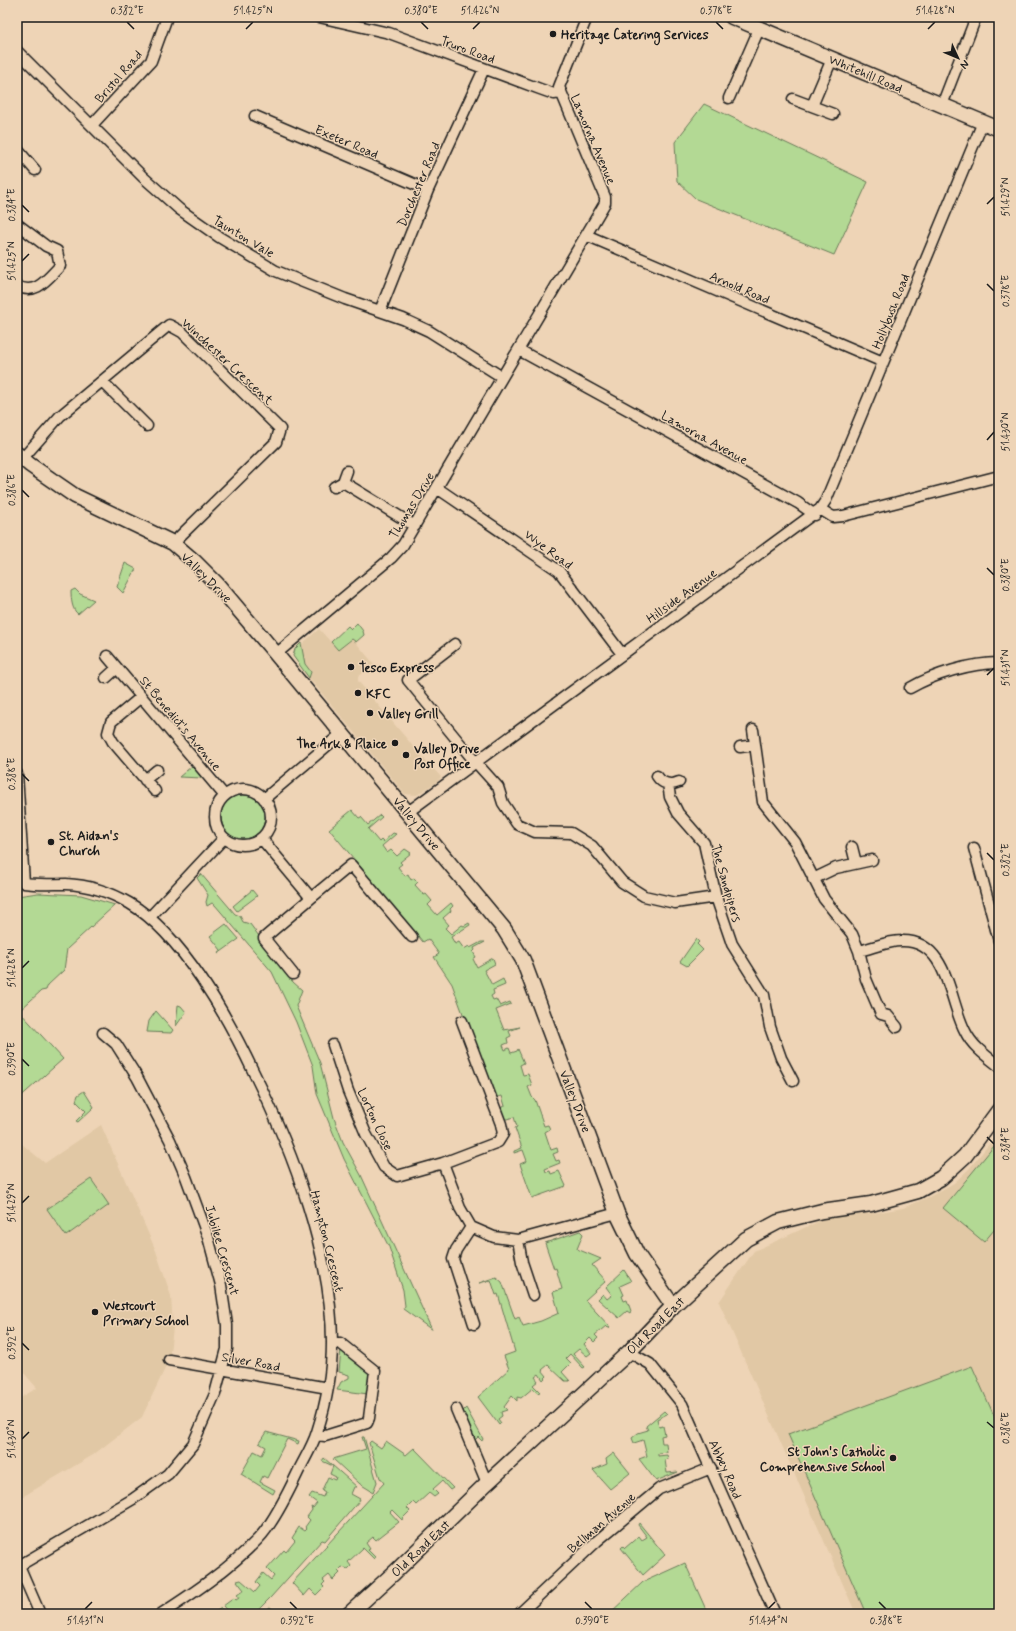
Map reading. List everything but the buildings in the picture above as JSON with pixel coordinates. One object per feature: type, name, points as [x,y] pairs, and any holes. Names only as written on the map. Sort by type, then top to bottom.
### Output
[{"type":"street","name":"Bristol Road","points":[[92,125],[151,62],[167,17]]},
{"type":"street","name":"Truro Road","points":[[319,17],[389,33],[553,94],[560,93]]},
{"type":"street","name":"Lamorna Avenue","points":[[502,377],[605,203],[606,198],[560,93],[559,84],[587,17]]},
{"type":"street","name":"Whitehill Road","points":[[732,17],[999,129]]},
{"type":"street","points":[[942,105],[976,17]]},
{"type":"street","points":[[729,98],[759,29]]},
{"type":"street","name":"Taunton Vale","points":[[17,51],[143,177],[179,210],[219,237],[276,271],[429,331],[502,377]]},
{"type":"street","points":[[812,106],[832,59]]},
{"type":"street","name":"Dorchester Road","points":[[380,311],[428,190],[484,69]]},
{"type":"street","points":[[793,99],[833,114]]},
{"type":"street","name":"Exeter Road","points":[[255,116],[428,190]]},
{"type":"street","name":"Hollybush Road","points":[[817,512],[826,500],[982,122]]},
{"type":"street","points":[[17,149],[35,170]]},
{"type":"street","points":[[17,224],[46,246],[57,251],[60,266],[38,288],[24,290],[17,286]]},
{"type":"street","name":"Arnold Road","points":[[586,235],[883,362]]},
{"type":"street","name":"Winchester Crescent","points":[[19,457],[56,420],[169,325],[182,332],[280,430],[276,442],[173,543]]},
{"type":"street","name":"Lamorna Avenue","points":[[519,350],[817,512]]},
{"type":"street","name":"Thomas Drive","points":[[276,654],[396,553],[415,526],[502,377]]},
{"type":"street","points":[[102,381],[147,426]]},
{"type":"street","name":"Valley Drive","points":[[19,457],[75,496],[173,543],[194,561],[218,585],[504,928],[523,960],[617,1212],[637,1254],[673,1306]]},
{"type":"street","points":[[347,471],[339,484],[415,526]]},
{"type":"street","points":[[817,512],[833,517],[843,516],[999,477]]},
{"type":"street","name":"Wye Road","points":[[437,488],[559,571],[622,654]]},
{"type":"street","name":"Hillside Avenue","points":[[408,812],[817,512]]},
{"type":"street","points":[[455,644],[406,677],[498,787],[503,803],[517,824],[535,832],[571,833],[592,846],[622,882],[644,896],[675,903],[716,897]]},
{"type":"street","name":"St Benedict's Avenue","points":[[107,656],[224,795]]},
{"type":"street","points":[[910,688],[928,678],[987,663],[999,663]]},
{"type":"street","points":[[106,678],[117,668]]},
{"type":"street","points":[[141,696],[112,722],[108,731],[113,742],[155,791]]},
{"type":"street","points":[[753,730],[763,802],[794,842],[824,900],[850,930],[859,951],[866,979],[881,1014],[888,1016],[897,1026]]},
{"type":"street","points":[[264,799],[341,734]]},
{"type":"street","points":[[740,747],[755,745]]},
{"type":"street","points":[[145,780],[157,770]]},
{"type":"street","points":[[17,774],[20,884]]},
{"type":"street","points":[[657,776],[660,781],[668,784],[678,782]]},
{"type":"street","name":"The Sandpipers","points":[[668,784],[670,797],[678,814],[704,844],[716,897],[732,944],[764,995],[770,1027],[781,1058],[793,1081]]},
{"type":"street","points":[[246,789],[255,792],[264,799],[269,808],[270,820],[267,831],[261,838],[250,844],[242,845],[233,843],[224,838],[217,828],[215,817],[217,806],[224,795],[232,790],[246,789]]},
{"type":"street","points":[[150,917],[224,838]]},
{"type":"street","points":[[261,838],[311,898]]},
{"type":"street","points":[[852,847],[856,863]]},
{"type":"street","points":[[974,848],[999,941]]},
{"type":"street","points":[[813,879],[834,869],[872,860]]},
{"type":"street","points":[[293,974],[264,938],[351,865],[412,937]]},
{"type":"street","name":"Hampton Crescent","points":[[20,884],[77,885],[96,889],[126,901],[150,917],[165,932],[210,994],[242,1047],[283,1137],[308,1208],[319,1249],[329,1300],[332,1342],[328,1388],[316,1435],[290,1490],[260,1538],[213,1580],[164,1613]]},
{"type":"street","points":[[859,951],[901,941],[917,944],[933,953],[944,968],[958,1015],[965,1032],[975,1046],[999,1066]]},
{"type":"street","name":"Lorton Close","points":[[333,1045],[348,1091],[366,1134],[384,1167],[397,1176],[443,1163],[498,1142],[503,1134],[501,1124],[462,1021]]},
{"type":"street","name":"Jubilee Crescent","points":[[18,1564],[133,1499],[168,1474],[194,1444],[215,1394],[223,1369],[227,1349],[226,1307],[217,1268],[201,1218],[170,1140],[137,1077],[116,1044],[103,1033]]},
{"type":"street","name":"Old Road East","points":[[349,1614],[394,1573],[487,1483],[629,1352],[673,1306],[746,1239],[778,1222],[822,1211],[871,1204],[918,1191],[941,1178],[965,1156],[999,1110]]},
{"type":"street","points":[[443,1163],[460,1208],[471,1227],[494,1237],[518,1240],[617,1212]]},
{"type":"street","points":[[471,1227],[456,1250],[453,1259],[474,1324]]},
{"type":"street","points":[[518,1240],[522,1262],[533,1295]]},
{"type":"street","points":[[316,1435],[325,1436],[367,1423],[369,1420],[375,1371],[340,1343],[332,1342]]},
{"type":"street","name":"Abbey Road","points":[[629,1352],[648,1362],[682,1404],[775,1614]]},
{"type":"street","name":"Silver Road","points":[[169,1360],[328,1388]]},
{"type":"street","points":[[456,1409],[487,1483]]},
{"type":"street","name":"Bellman Avenue","points":[[520,1614],[597,1541],[659,1489],[711,1468]]},
{"type":"street","points":[[18,1564],[40,1614]]},
{"type":"shaded area","points":[[319,629],[338,650],[353,639],[374,664],[358,677],[358,681],[441,777],[438,781],[417,795],[405,794],[305,673],[294,658],[294,651]]},
{"type":"shaded area","name":"Westcourt Primary School","points":[[101,1125],[156,1251],[171,1296],[173,1328],[169,1360],[142,1417],[93,1455],[17,1500],[17,1400],[37,1388],[17,1365],[17,1140],[45,1163]]},
{"type":"shaded area","name":"St John's Catholic Comprehensive School","points":[[999,1132],[999,1614],[856,1614],[719,1302],[754,1251],[826,1218],[874,1213],[903,1208],[929,1197],[954,1183],[969,1169]]},
{"type":"green space","points":[[704,104],[868,182],[834,255],[696,199],[677,181],[675,142]]},
{"type":"green space","points":[[125,563],[136,569],[123,593],[117,587]]},
{"type":"green space","points":[[75,589],[80,594],[94,600],[78,614],[74,610],[72,601],[71,591]]},
{"type":"green space","points":[[357,623],[364,635],[356,642],[352,639],[338,650],[331,642],[348,626],[351,629]]},
{"type":"green space","points":[[301,643],[305,664],[311,672],[309,678],[293,656],[295,649]]},
{"type":"green space","points":[[192,766],[202,778],[179,777]]},
{"type":"green space","points":[[239,795],[247,795],[259,801],[265,813],[265,821],[259,833],[247,839],[239,839],[227,833],[221,821],[221,813],[227,801]]},
{"type":"green space","points":[[352,810],[368,825],[380,815],[382,817],[368,829],[379,842],[381,840],[383,842],[393,833],[396,834],[382,846],[387,853],[391,850],[397,856],[405,849],[411,853],[400,862],[402,864],[398,867],[405,876],[408,874],[411,880],[414,878],[418,882],[415,885],[432,901],[428,905],[437,915],[451,903],[453,906],[450,909],[451,911],[443,918],[449,925],[445,928],[451,934],[462,925],[464,926],[469,923],[470,925],[451,937],[455,944],[459,942],[464,949],[469,946],[470,948],[481,942],[485,942],[474,948],[475,950],[473,952],[476,957],[473,959],[477,967],[493,958],[495,964],[484,970],[492,985],[503,979],[505,985],[493,990],[494,994],[491,996],[493,1000],[496,999],[500,1006],[510,1002],[511,1004],[496,1010],[504,1030],[520,1027],[509,1031],[511,1036],[507,1038],[508,1043],[503,1045],[505,1050],[509,1048],[511,1053],[517,1051],[518,1049],[524,1063],[520,1065],[523,1075],[528,1074],[532,1085],[528,1087],[532,1097],[535,1100],[544,1126],[548,1125],[550,1129],[545,1132],[551,1150],[557,1148],[558,1152],[553,1154],[556,1161],[559,1160],[560,1163],[545,1169],[546,1172],[550,1171],[551,1174],[559,1171],[566,1186],[532,1198],[520,1164],[527,1161],[523,1150],[514,1153],[514,1151],[522,1148],[515,1128],[517,1127],[514,1117],[503,1120],[499,1109],[505,1106],[502,1096],[494,1098],[452,984],[434,957],[439,954],[428,939],[423,942],[329,829]]},
{"type":"green space","points":[[201,874],[235,914],[240,916],[243,922],[250,924],[293,982],[302,990],[296,1006],[320,1063],[334,1118],[343,1142],[361,1175],[432,1330],[403,1309],[405,1306],[403,1290],[389,1247],[344,1159],[317,1094],[313,1066],[296,1022],[272,972],[215,905],[212,903],[207,906],[206,902],[208,895],[197,878]]},
{"type":"green space","points":[[252,890],[257,896],[237,911],[233,906]]},
{"type":"green space","points":[[38,893],[81,895],[115,905],[67,949],[64,970],[48,985],[46,990],[41,991],[19,1011],[63,1059],[17,1100],[17,896]]},
{"type":"green space","points":[[226,924],[239,939],[218,954],[221,950],[210,936]]},
{"type":"green space","points":[[696,939],[699,942],[697,944],[703,950],[687,966],[680,962]]},
{"type":"green space","points":[[178,1005],[181,1006],[186,1012],[176,1026]]},
{"type":"green space","points":[[156,1011],[173,1030],[171,1033],[147,1032],[149,1021]]},
{"type":"green space","points":[[84,1091],[94,1107],[78,1122],[76,1121],[86,1111],[76,1101],[78,1095]]},
{"type":"green space","points":[[999,1140],[999,1224],[984,1242],[943,1208]]},
{"type":"green space","points":[[91,1179],[109,1205],[66,1236],[47,1209]]},
{"type":"green space","points":[[580,1231],[583,1234],[577,1249],[601,1259],[592,1265],[606,1281],[585,1300],[610,1327],[608,1328],[606,1326],[595,1335],[598,1338],[594,1342],[590,1338],[584,1344],[591,1353],[587,1356],[579,1349],[573,1354],[585,1367],[583,1368],[570,1354],[566,1358],[571,1363],[562,1372],[570,1381],[565,1381],[548,1365],[542,1370],[547,1376],[543,1380],[539,1374],[535,1377],[538,1381],[533,1385],[540,1392],[537,1393],[533,1388],[521,1398],[517,1397],[517,1401],[512,1396],[504,1407],[507,1410],[501,1412],[502,1416],[498,1419],[501,1423],[499,1425],[478,1397],[509,1369],[504,1356],[515,1352],[498,1294],[496,1295],[491,1280],[479,1283],[496,1277],[502,1282],[515,1319],[519,1317],[523,1326],[541,1321],[559,1313],[553,1292],[562,1289],[556,1268],[554,1269],[545,1243]]},
{"type":"green space","points":[[624,1270],[631,1281],[620,1286],[624,1295],[622,1296],[624,1301],[627,1300],[631,1311],[630,1313],[627,1311],[619,1318],[598,1299],[603,1294],[607,1299],[612,1295],[606,1287]]},
{"type":"green space","points":[[341,1348],[371,1371],[368,1394],[337,1390],[341,1382],[349,1378],[349,1375],[339,1372]]},
{"type":"green space","points":[[972,1366],[999,1427],[999,1614],[866,1614],[788,1434]]},
{"type":"green space","points":[[466,1408],[483,1439],[482,1441],[478,1437],[475,1440],[480,1449],[477,1452],[462,1412]]},
{"type":"green space","points":[[664,1411],[667,1414],[657,1419],[659,1427],[663,1426],[665,1435],[661,1436],[662,1443],[666,1443],[667,1452],[658,1453],[658,1456],[667,1455],[668,1459],[665,1460],[667,1473],[678,1472],[656,1481],[639,1459],[647,1456],[643,1440],[634,1443],[632,1438],[638,1433],[648,1430],[646,1426]]},
{"type":"green space","points":[[266,1432],[299,1441],[298,1444],[287,1439],[267,1478],[263,1476],[260,1482],[275,1490],[273,1494],[241,1474],[254,1451],[262,1455],[266,1447],[259,1443]]},
{"type":"green space","points":[[362,1437],[364,1437],[377,1482],[373,1492],[360,1484],[333,1459],[366,1449]]},
{"type":"green space","points":[[371,1441],[381,1448],[386,1441],[406,1455],[414,1448],[453,1488],[450,1490],[442,1481],[433,1489],[438,1494],[434,1497],[429,1493],[416,1505],[413,1502],[407,1508],[410,1511],[402,1520],[392,1510],[390,1512],[399,1522],[376,1540],[373,1537],[366,1543],[370,1549],[368,1550],[375,1557],[374,1559],[363,1548],[348,1562],[351,1566],[348,1569],[342,1567],[338,1571],[340,1573],[333,1580],[329,1575],[323,1580],[325,1582],[322,1585],[324,1587],[316,1595],[310,1589],[304,1596],[292,1583],[384,1483],[380,1478],[369,1443]]},
{"type":"green space","points":[[614,1453],[630,1473],[610,1489],[593,1470],[607,1464],[606,1459]]},
{"type":"green space","points":[[324,1458],[357,1487],[354,1487],[351,1494],[360,1499],[359,1501],[325,1541],[322,1540],[254,1614],[226,1614],[228,1612],[223,1606],[234,1598],[236,1600],[239,1598],[237,1595],[244,1590],[237,1581],[241,1580],[255,1592],[260,1586],[256,1582],[263,1573],[271,1580],[274,1576],[267,1569],[284,1550],[286,1552],[295,1541],[292,1538],[299,1527],[305,1531],[307,1529],[305,1527],[310,1520],[307,1517],[312,1510],[311,1507],[313,1508],[317,1503],[309,1497],[312,1493],[323,1497],[325,1492],[322,1490],[328,1477],[335,1480],[336,1477],[330,1474],[333,1466],[322,1461]]},
{"type":"green space","points":[[639,1523],[665,1555],[643,1575],[621,1548],[623,1546],[625,1548],[639,1536],[642,1540],[647,1537],[638,1525]]},
{"type":"green space","points":[[685,1563],[708,1614],[609,1614],[643,1582]]},
{"type":"green space","points":[[270,1607],[278,1614],[261,1614]]},
{"type":"green space","points":[[221,1608],[226,1614],[213,1614]]},
{"type":"place","name":"Heritage Catering Services","points":[[553,34]]},
{"type":"place","name":"Tesco Express","points":[[351,667]]},
{"type":"place","name":"KFC","points":[[358,693]]},
{"type":"place","name":"Valley Grill","points":[[370,713]]},
{"type":"place","name":"The Ark & Plaice","points":[[395,743]]},
{"type":"place","name":"Valley Drive Post Office","points":[[406,755]]},
{"type":"place","name":"St. Aidan's Church","points":[[51,842]]},
{"type":"place","name":"Westcourt Primary School","points":[[95,1312]]},
{"type":"place","name":"St John's Catholic Comprehensive School","points":[[893,1458]]}]
